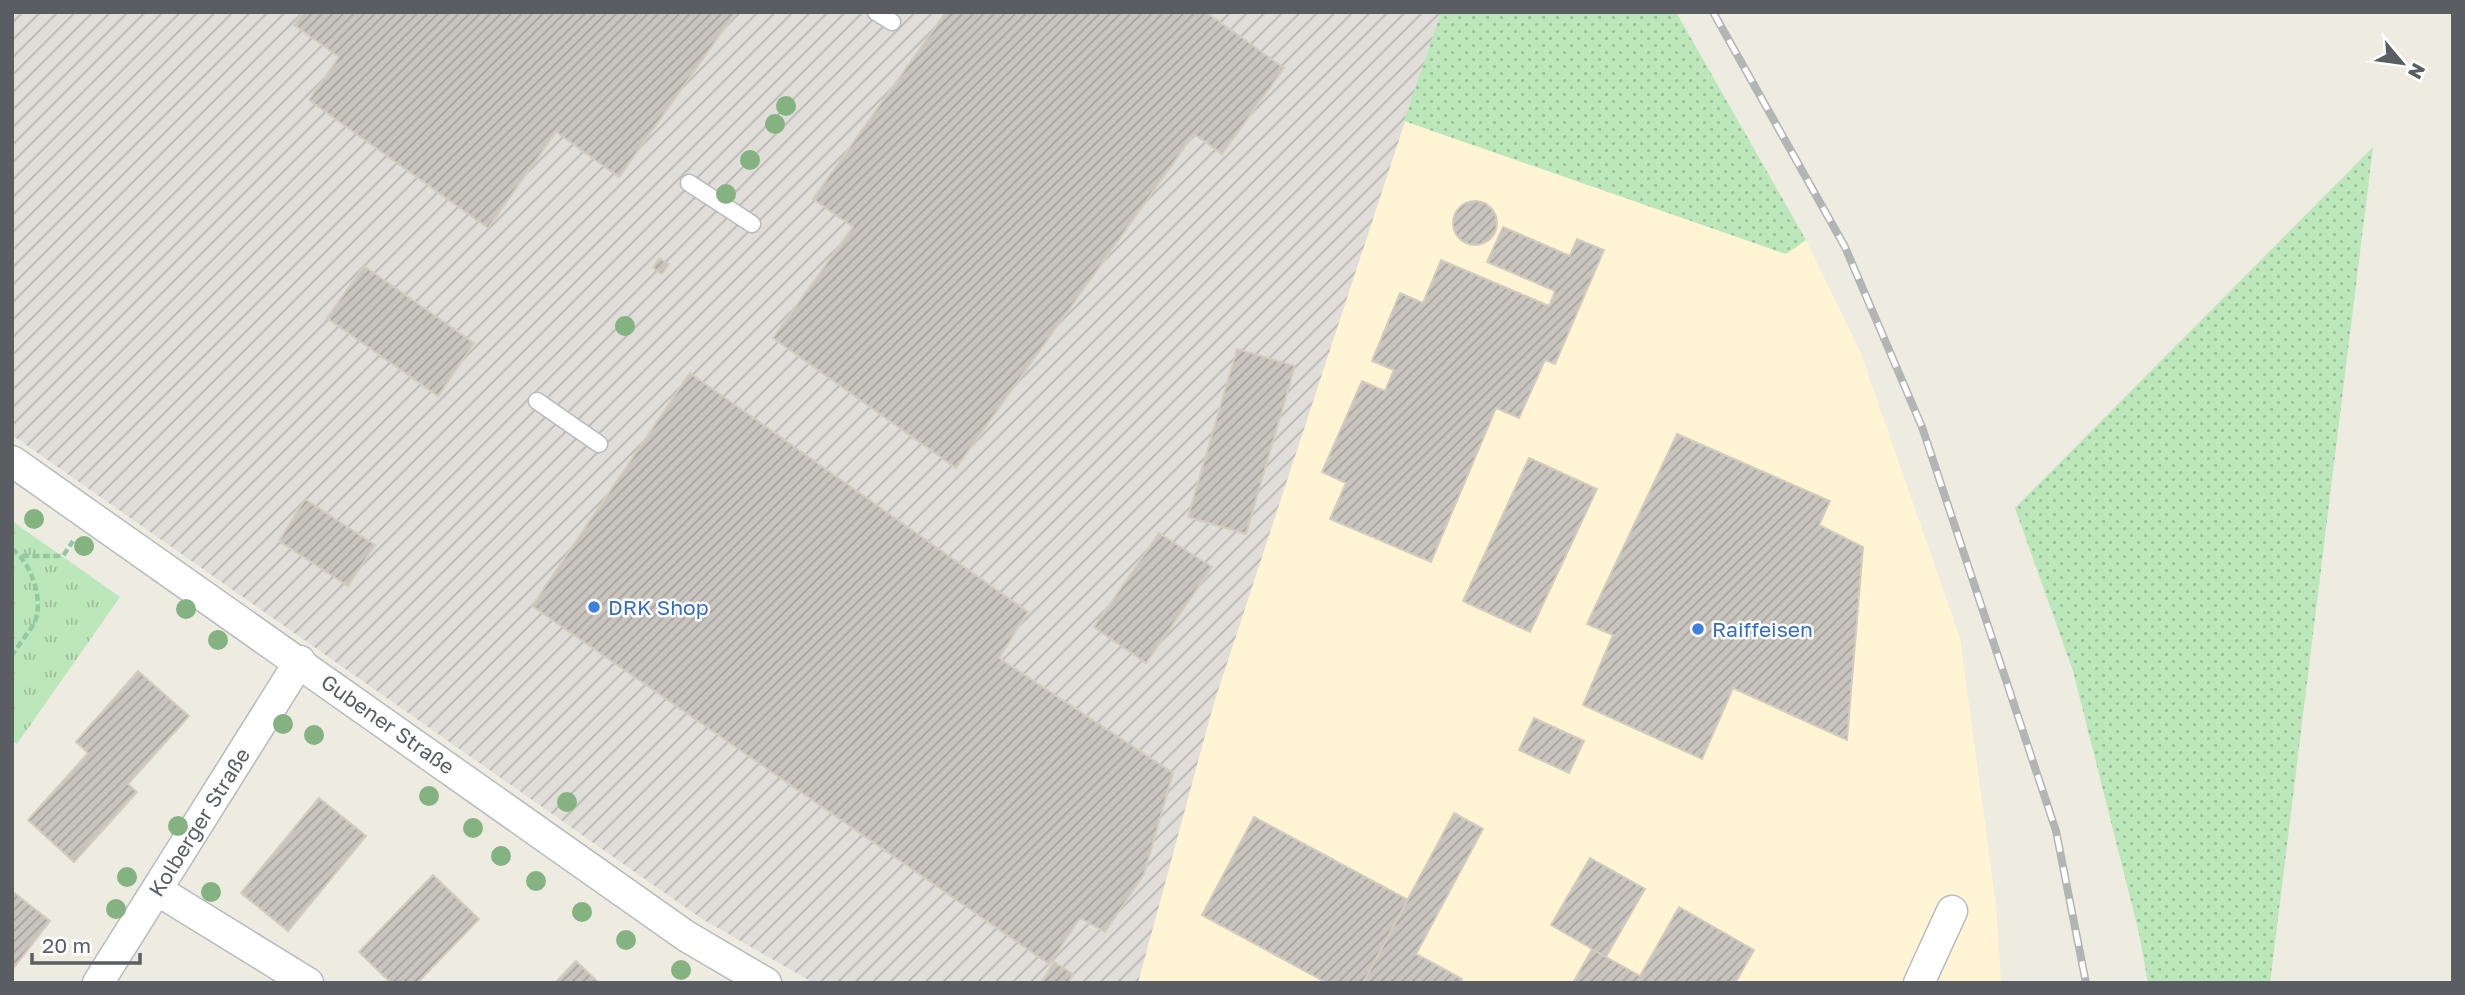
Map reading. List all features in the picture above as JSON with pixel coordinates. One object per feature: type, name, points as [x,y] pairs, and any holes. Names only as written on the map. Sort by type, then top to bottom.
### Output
[{"type":"street","name":"Gubener Straße","points":[[12,461],[300,661],[685,936],[766,983]]},
{"type":"street","name":"Kolberger Straße","points":[[98,983],[300,661]]},
{"type":"street","points":[[157,890],[308,983]]},
{"type":"street","points":[[1919,983],[1952,911]]},
{"type":"lane","points":[[876,12],[892,22]]},
{"type":"lane","points":[[689,183],[752,224]]},
{"type":"lane","points":[[537,401],[599,444]]},
{"type":"path","points":[[12,550],[22,556],[63,556],[91,515]]},
{"type":"path","points":[[12,655],[36,620],[36,583],[22,556]]},
{"type":"shaded area","points":[[12,12],[1441,12],[1213,706],[1138,983],[812,982],[699,917],[12,435]]},
{"type":"shaded area","points":[[1404,121],[1786,254],[1806,240],[1861,354],[1960,638],[1996,906],[2001,983],[1138,983],[1213,706]]},
{"type":"green space","points":[[1441,12],[1676,12],[1806,240],[1786,254],[1404,121]]},
{"type":"green space","points":[[2373,147],[2270,983],[2148,983],[2139,933],[2073,671],[2015,508]]},
{"type":"green space","points":[[12,521],[120,597],[17,744],[12,741]]},
{"type":"building","points":[[303,12],[736,12],[619,177],[556,132],[488,228],[309,100],[339,57],[294,25]]},
{"type":"building","points":[[946,12],[1206,12],[1284,68],[1222,154],[1194,134],[956,468],[773,338],[853,227],[813,199]]},
{"type":"building","points":[[1475,201],[1490,208],[1497,223],[1490,238],[1475,245],[1460,238],[1453,223],[1460,208]]},
{"type":"building","points":[[1503,227],[1570,256],[1577,239],[1604,250],[1555,364],[1545,360],[1519,418],[1496,408],[1431,562],[1330,519],[1346,483],[1322,472],[1362,381],[1385,391],[1394,370],[1372,361],[1400,293],[1423,303],[1441,260],[1549,306],[1555,291],[1487,262]]},
{"type":"building","points":[[659,258],[669,264],[662,274],[653,268]]},
{"type":"building","points":[[364,266],[474,343],[438,396],[327,318]]},
{"type":"building","points":[[1237,349],[1295,366],[1246,534],[1188,517]]},
{"type":"building","points":[[690,373],[1028,612],[999,658],[1173,773],[1144,874],[1105,932],[1080,918],[1049,964],[532,606]]},
{"type":"building","points":[[1677,434],[1830,501],[1819,525],[1863,547],[1847,740],[1733,688],[1702,759],[1583,705],[1613,635],[1587,624]]},
{"type":"building","points":[[1529,458],[1597,489],[1530,632],[1463,601]]},
{"type":"building","points":[[305,499],[375,545],[348,586],[279,541]]},
{"type":"building","points":[[1159,533],[1212,567],[1146,663],[1094,627]]},
{"type":"building","points":[[138,671],[189,716],[128,784],[137,792],[74,862],[28,820],[88,753],[76,742]]},
{"type":"building","points":[[1534,718],[1584,741],[1569,773],[1519,750]]},
{"type":"building","points":[[319,798],[366,836],[288,931],[241,893]]},
{"type":"building","points":[[1454,813],[1483,829],[1416,954],[1462,979],[1460,983],[1363,983]]},
{"type":"building","points":[[1254,817],[1408,900],[1363,983],[1327,983],[1202,915]]},
{"type":"building","points":[[1590,858],[1645,889],[1606,957],[1551,925]]},
{"type":"building","points":[[433,875],[479,919],[417,983],[391,983],[359,952]]},
{"type":"building","points":[[12,891],[50,921],[12,970]]},
{"type":"building","points":[[1679,907],[1754,950],[1735,983],[1573,983],[1592,949],[1640,976]]},
{"type":"building","points":[[576,961],[599,983],[555,983]]},
{"type":"building","points":[[1054,962],[1073,974],[1068,983],[1041,983]]},
{"type":"railway","points":[[1713,12],[1845,247],[1922,427],[2056,831],[2086,983]]},
{"type":"place","name":"DRK Shop","points":[[594,607]]},
{"type":"place","name":"Raiffeisen","points":[[1698,629]]}]
